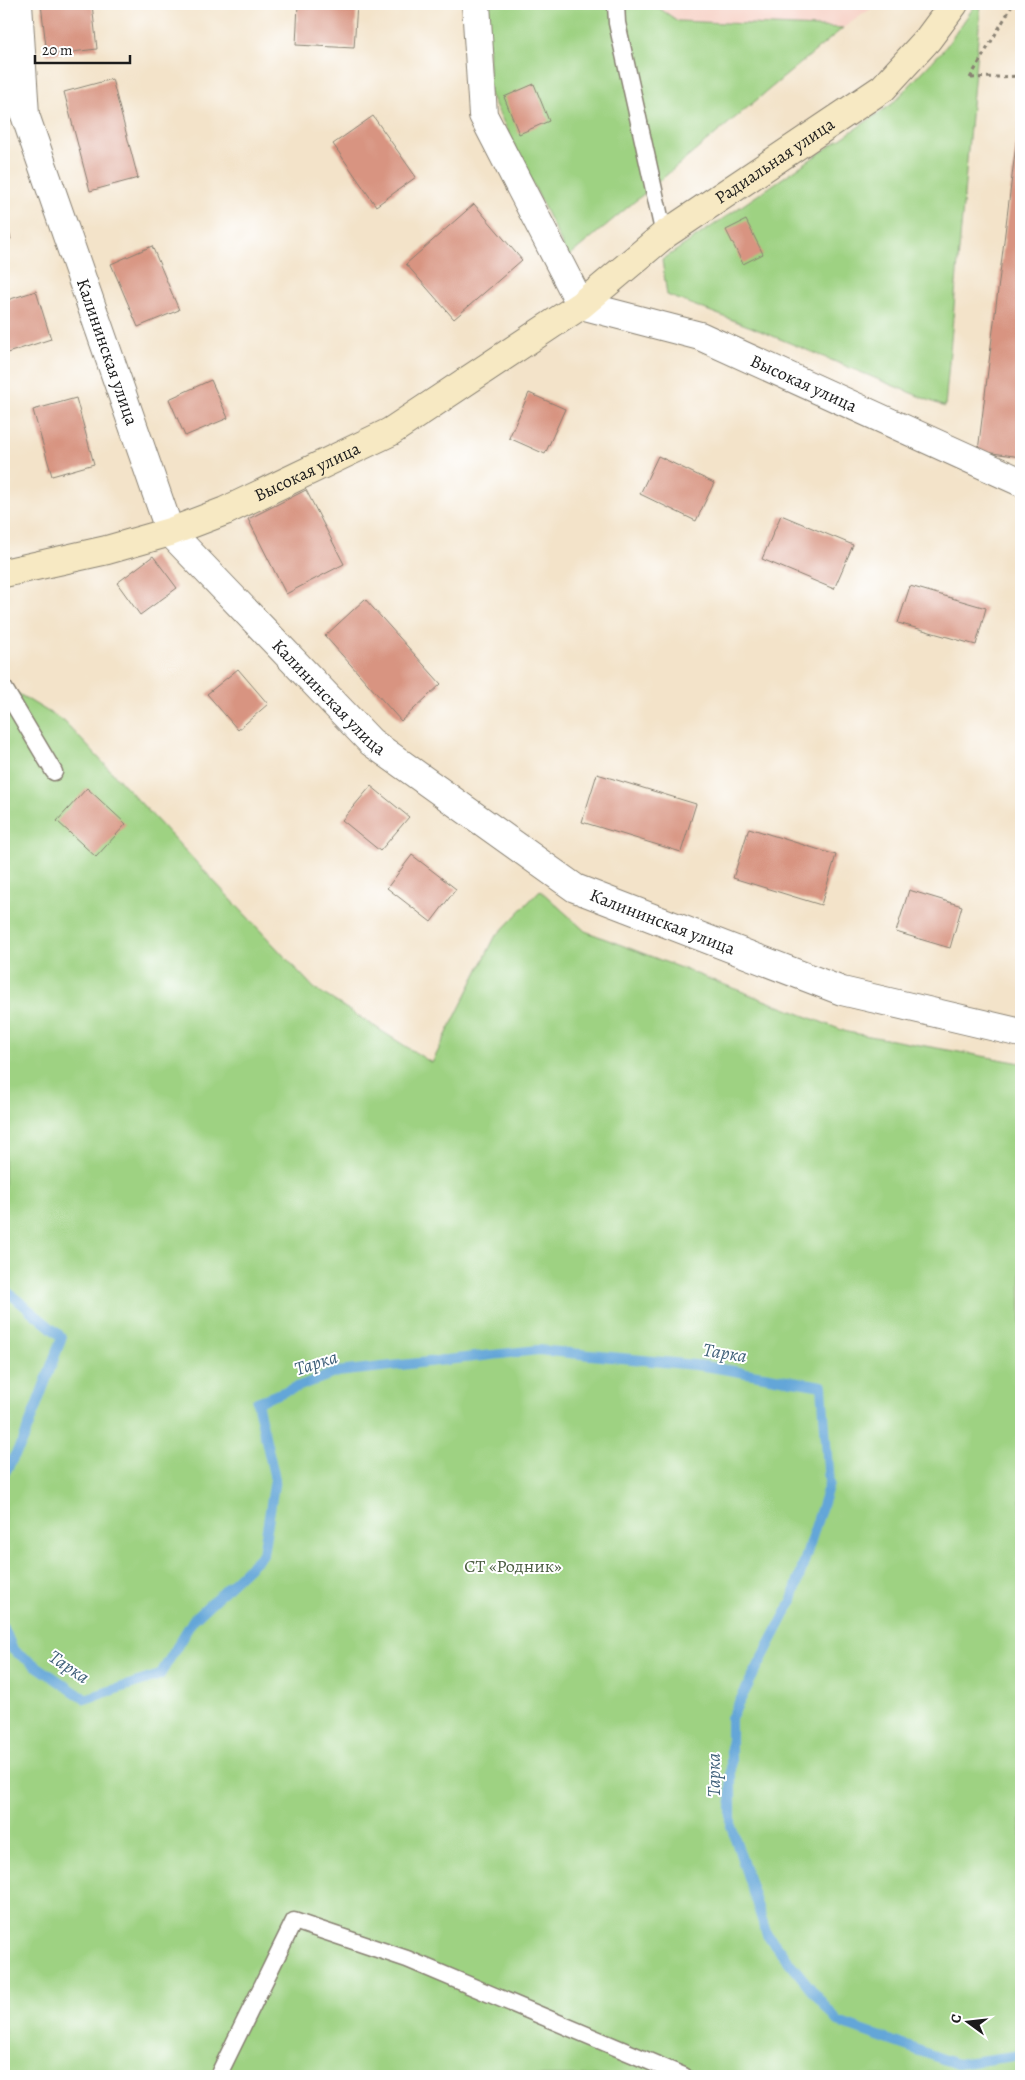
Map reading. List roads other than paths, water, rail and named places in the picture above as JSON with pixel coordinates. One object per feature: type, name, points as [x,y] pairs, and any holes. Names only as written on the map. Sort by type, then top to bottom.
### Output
[{"type":"street","name":"Калининская улица","points":[[18,4],[25,115],[170,532],[371,742],[575,888],[842,991],[1021,1033]]},
{"type":"street","points":[[476,4],[483,115],[581,305]]},
{"type":"street","name":"Радиальная улица","points":[[581,305],[664,236],[883,88],[928,39],[954,4]]},
{"type":"street","name":"Высокая улица","points":[[4,573],[107,550],[170,532],[240,504],[390,432],[581,305],[700,336],[1021,482]]},
{"type":"lane","points":[[616,4],[617,23],[664,236]]},
{"type":"lane","points":[[4,688],[54,772]]},
{"type":"lane","points":[[218,2076],[294,1921],[407,1959],[684,2076]]},
{"type":"waterway","name":"Тарка","points":[[4,1289],[62,1337],[23,1441],[4,1474]]},
{"type":"waterway","name":"Тарка","points":[[4,1628],[13,1650],[85,1699],[160,1675],[193,1620],[263,1554],[275,1479],[257,1402],[337,1372],[538,1350],[705,1366],[822,1386],[829,1484],[791,1603],[731,1718],[731,1826],[767,1935],[838,2022],[957,2064],[1021,2055]]},
{"type":"park label","name":"СТ «Родник»","points":[[513,1566]]}]
